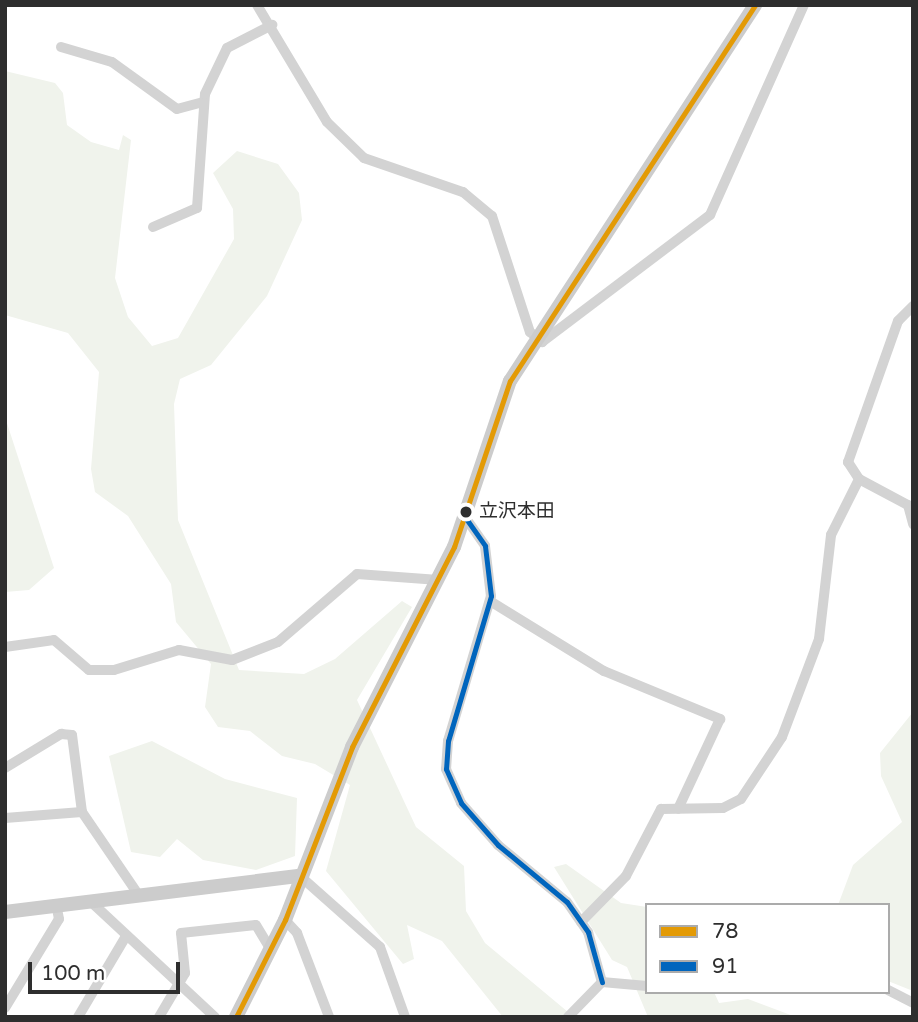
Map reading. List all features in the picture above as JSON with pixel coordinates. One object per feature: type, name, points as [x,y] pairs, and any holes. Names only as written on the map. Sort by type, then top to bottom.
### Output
[{"type":"street","points":[[257,5],[272,25],[327,122],[364,158],[463,192],[492,216],[536,338],[542,342],[710,215],[804,5]]},
{"type":"street","points":[[236,1017],[285,920],[352,747],[439,580],[465,517],[501,402],[536,338],[755,5]]},
{"type":"street","points":[[153,227],[188,217],[197,208],[204,102],[227,48],[272,25]]},
{"type":"street","points":[[61,47],[111,62],[177,109],[204,102]]},
{"type":"street","points":[[913,306],[898,321],[848,462],[859,479],[908,505],[913,524]]},
{"type":"street","points":[[581,922],[626,876],[661,809],[723,808],[741,799],[782,737],[818,639],[831,535],[859,479]]},
{"type":"street","points":[[465,517],[485,546],[490,601],[448,741],[446,769],[468,812],[581,922],[602,968],[602,982],[568,1017]]},
{"type":"street","points":[[5,647],[54,640],[89,670],[114,670],[178,650],[232,660],[278,642],[357,574],[439,580]]},
{"type":"street","points":[[490,601],[604,671],[720,719],[678,809]]},
{"type":"street","points":[[5,768],[61,733],[72,735],[82,812],[138,894]]},
{"type":"street","points":[[5,818],[82,812]]},
{"type":"street","points":[[5,912],[300,876],[380,947],[405,1017]]},
{"type":"street","points":[[89,900],[215,1017]]},
{"type":"street","points":[[5,1008],[59,919],[57,904]]},
{"type":"street","points":[[285,920],[297,933],[329,1017]]},
{"type":"street","points":[[159,1017],[185,973],[181,933],[256,925],[271,950]]},
{"type":"street","points":[[78,1017],[126,936]]},
{"type":"street","points":[[602,982],[645,986]]},
{"type":"street","points":[[890,991],[913,1003]]},
{"type":"shaded area","points":[[5,71],[55,83],[63,93],[67,125],[91,142],[119,150],[123,135],[131,140],[115,278],[128,317],[152,346],[178,338],[234,239],[233,209],[213,173],[237,151],[278,164],[299,193],[302,220],[267,296],[211,365],[180,379],[174,404],[178,520],[239,670],[304,674],[335,659],[402,601],[412,607],[357,700],[416,827],[464,866],[466,911],[485,943],[574,1017],[503,1017],[442,941],[407,925],[414,959],[403,964],[326,871],[350,785],[315,764],[282,756],[250,731],[218,727],[205,707],[211,664],[176,622],[171,584],[128,516],[95,492],[91,469],[99,372],[68,333],[5,315]]},
{"type":"shaded area","points":[[5,417],[54,568],[29,590],[5,592]]},
{"type":"shaded area","points":[[913,712],[913,991],[890,982],[890,903],[839,903],[853,865],[902,822],[881,776],[880,753]]},
{"type":"shaded area","points":[[152,741],[225,779],[297,798],[295,856],[256,870],[203,860],[177,839],[160,857],[131,852],[109,756]]},
{"type":"shaded area","points":[[566,864],[621,903],[645,907],[645,994],[715,994],[719,1003],[748,999],[796,1017],[648,1017],[627,967],[612,960],[554,867]]},
{"type":"transit line","name":"78","points":[[236,1017],[285,920],[352,747],[454,547],[510,381],[755,5]]},
{"type":"transit line","name":"91","points":[[465,517],[485,546],[491,596],[448,741],[446,769],[461,803],[498,845],[567,902],[588,932],[602,982]]},
{"type":"place","name":"立沢本田","points":[[466,512]]}]
